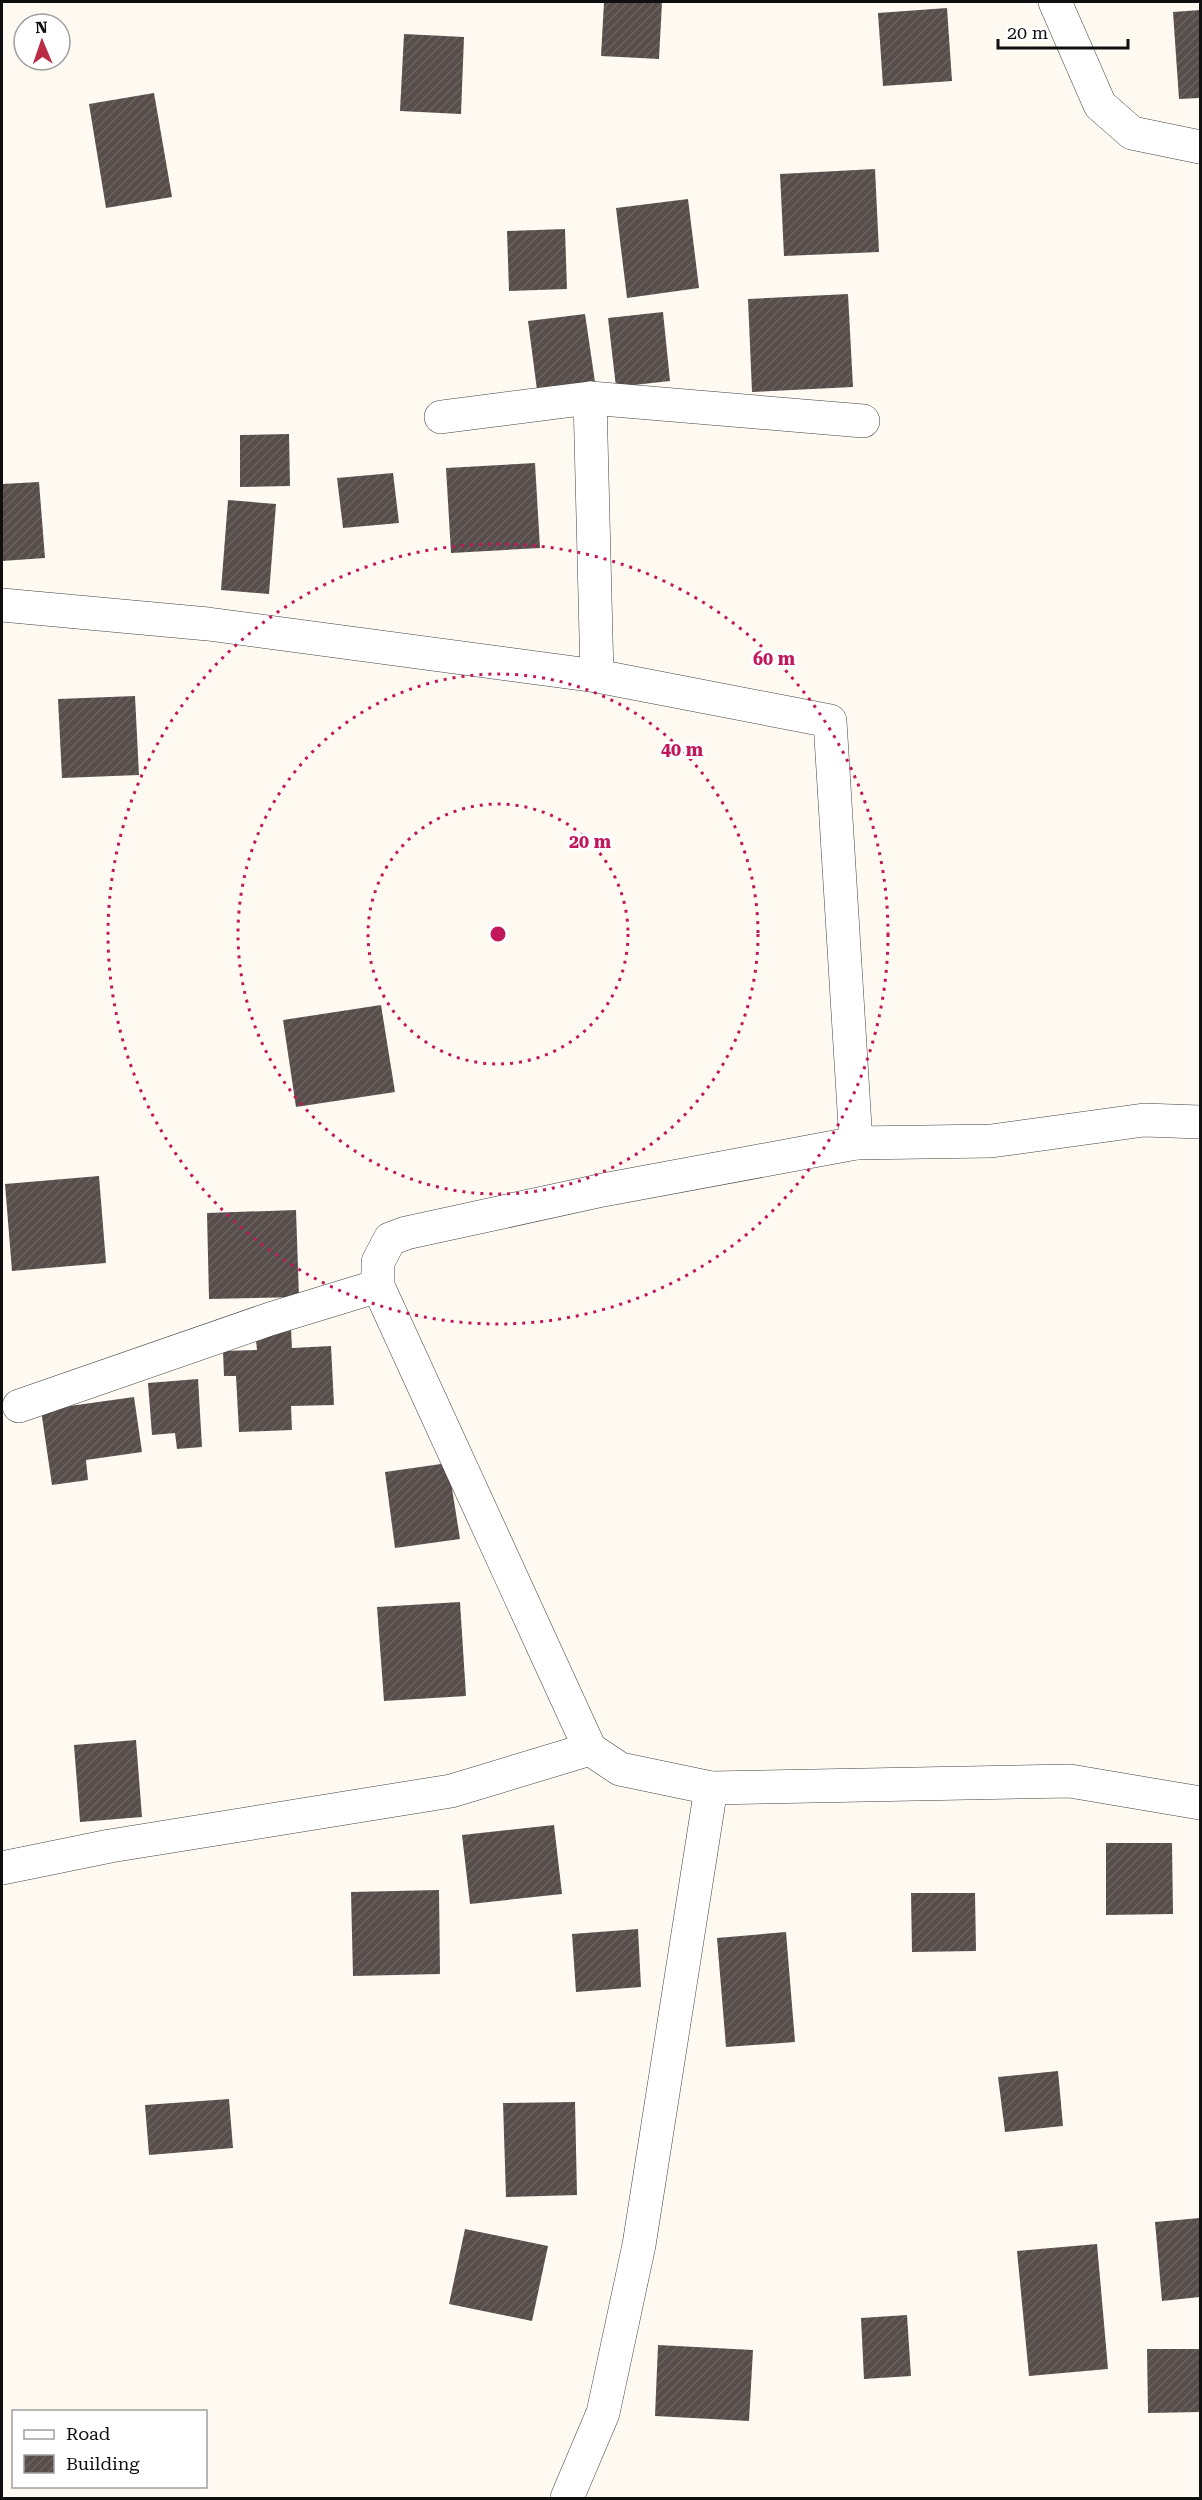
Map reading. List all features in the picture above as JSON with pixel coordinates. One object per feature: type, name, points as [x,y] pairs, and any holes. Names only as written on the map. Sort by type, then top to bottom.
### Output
[{"type":"street","points":[[1055,2],[1100,105],[1132,133],[1200,147]]},
{"type":"street","points":[[590,398],[597,676]]},
{"type":"street","points":[[441,417],[590,398],[863,421]]},
{"type":"street","points":[[2,605],[208,624],[597,676],[830,721],[856,1143]]},
{"type":"street","points":[[1200,1122],[1144,1120],[991,1141],[856,1143],[603,1190],[406,1233],[390,1239],[378,1262],[378,1286],[590,1749],[620,1769],[711,1788],[1070,1781],[1200,1803]]},
{"type":"street","points":[[19,1406],[270,1319],[378,1286]]},
{"type":"street","points":[[2,1868],[110,1846],[451,1791],[590,1749]]},
{"type":"street","points":[[567,2499],[603,2413],[637,2257],[711,1788]]},
{"type":"building","points":[[604,2],[662,2],[659,59],[601,56]]},
{"type":"building","points":[[947,8],[952,81],[883,86],[878,13]]},
{"type":"building","points":[[1200,10],[1200,98],[1179,99],[1173,12]]},
{"type":"building","points":[[404,34],[464,37],[461,114],[400,111]]},
{"type":"building","points":[[154,93],[172,197],[106,208],[89,104]]},
{"type":"building","points":[[875,169],[879,252],[784,256],[780,174]]},
{"type":"building","points":[[688,199],[699,288],[627,298],[616,208]]},
{"type":"building","points":[[565,229],[567,289],[509,291],[507,231]]},
{"type":"building","points":[[848,294],[853,387],[752,392],[748,299]]},
{"type":"building","points":[[663,312],[670,381],[616,387],[608,318]]},
{"type":"building","points":[[585,314],[595,382],[537,390],[528,321]]},
{"type":"building","points":[[289,434],[290,486],[240,487],[240,435]]},
{"type":"building","points":[[535,463],[540,548],[451,553],[446,468]]},
{"type":"building","points":[[393,473],[399,523],[343,528],[337,478]]},
{"type":"building","points":[[39,482],[45,558],[2,561],[2,484]]},
{"type":"building","points":[[228,500],[276,504],[269,594],[221,590]]},
{"type":"building","points":[[135,696],[139,775],[62,778],[58,699]]},
{"type":"building","points":[[381,1005],[395,1092],[296,1107],[283,1020]]},
{"type":"building","points":[[99,1176],[106,1263],[12,1271],[5,1184]]},
{"type":"building","points":[[296,1210],[299,1297],[209,1299],[207,1213]]},
{"type":"building","points":[[291,1329],[292,1348],[331,1346],[334,1405],[291,1406],[292,1430],[239,1432],[236,1376],[224,1376],[223,1351],[257,1350],[255,1331]]},
{"type":"building","points":[[198,1379],[202,1447],[177,1449],[175,1433],[152,1435],[148,1383]]},
{"type":"building","points":[[134,1397],[142,1452],[86,1460],[88,1480],[52,1485],[41,1410]]},
{"type":"building","points":[[448,1463],[460,1539],[395,1548],[385,1472]]},
{"type":"building","points":[[460,1602],[466,1696],[384,1701],[377,1607]]},
{"type":"building","points":[[136,1740],[142,1817],[80,1822],[74,1745]]},
{"type":"building","points":[[554,1825],[562,1894],[470,1904],[462,1835]]},
{"type":"building","points":[[1106,1843],[1172,1843],[1173,1914],[1106,1915]]},
{"type":"building","points":[[439,1890],[440,1974],[353,1976],[351,1892]]},
{"type":"building","points":[[911,1893],[975,1893],[976,1951],[912,1952]]},
{"type":"building","points":[[638,1929],[641,1987],[576,1992],[572,1934]]},
{"type":"building","points":[[786,1932],[795,2042],[726,2047],[717,1938]]},
{"type":"building","points":[[1058,2071],[1063,2126],[1005,2132],[998,2077]]},
{"type":"building","points":[[229,2099],[233,2148],[149,2155],[145,2105]]},
{"type":"building","points":[[575,2102],[577,2195],[506,2197],[503,2103]]},
{"type":"building","points":[[1200,2218],[1200,2297],[1162,2301],[1155,2222]]},
{"type":"building","points":[[465,2229],[548,2246],[532,2321],[449,2304]]},
{"type":"building","points":[[1097,2244],[1108,2369],[1029,2376],[1017,2251]]},
{"type":"building","points":[[907,2315],[911,2376],[864,2379],[861,2318]]},
{"type":"building","points":[[658,2345],[753,2350],[749,2421],[655,2416]]},
{"type":"building","points":[[1147,2349],[1200,2349],[1200,2412],[1148,2413]]}]
